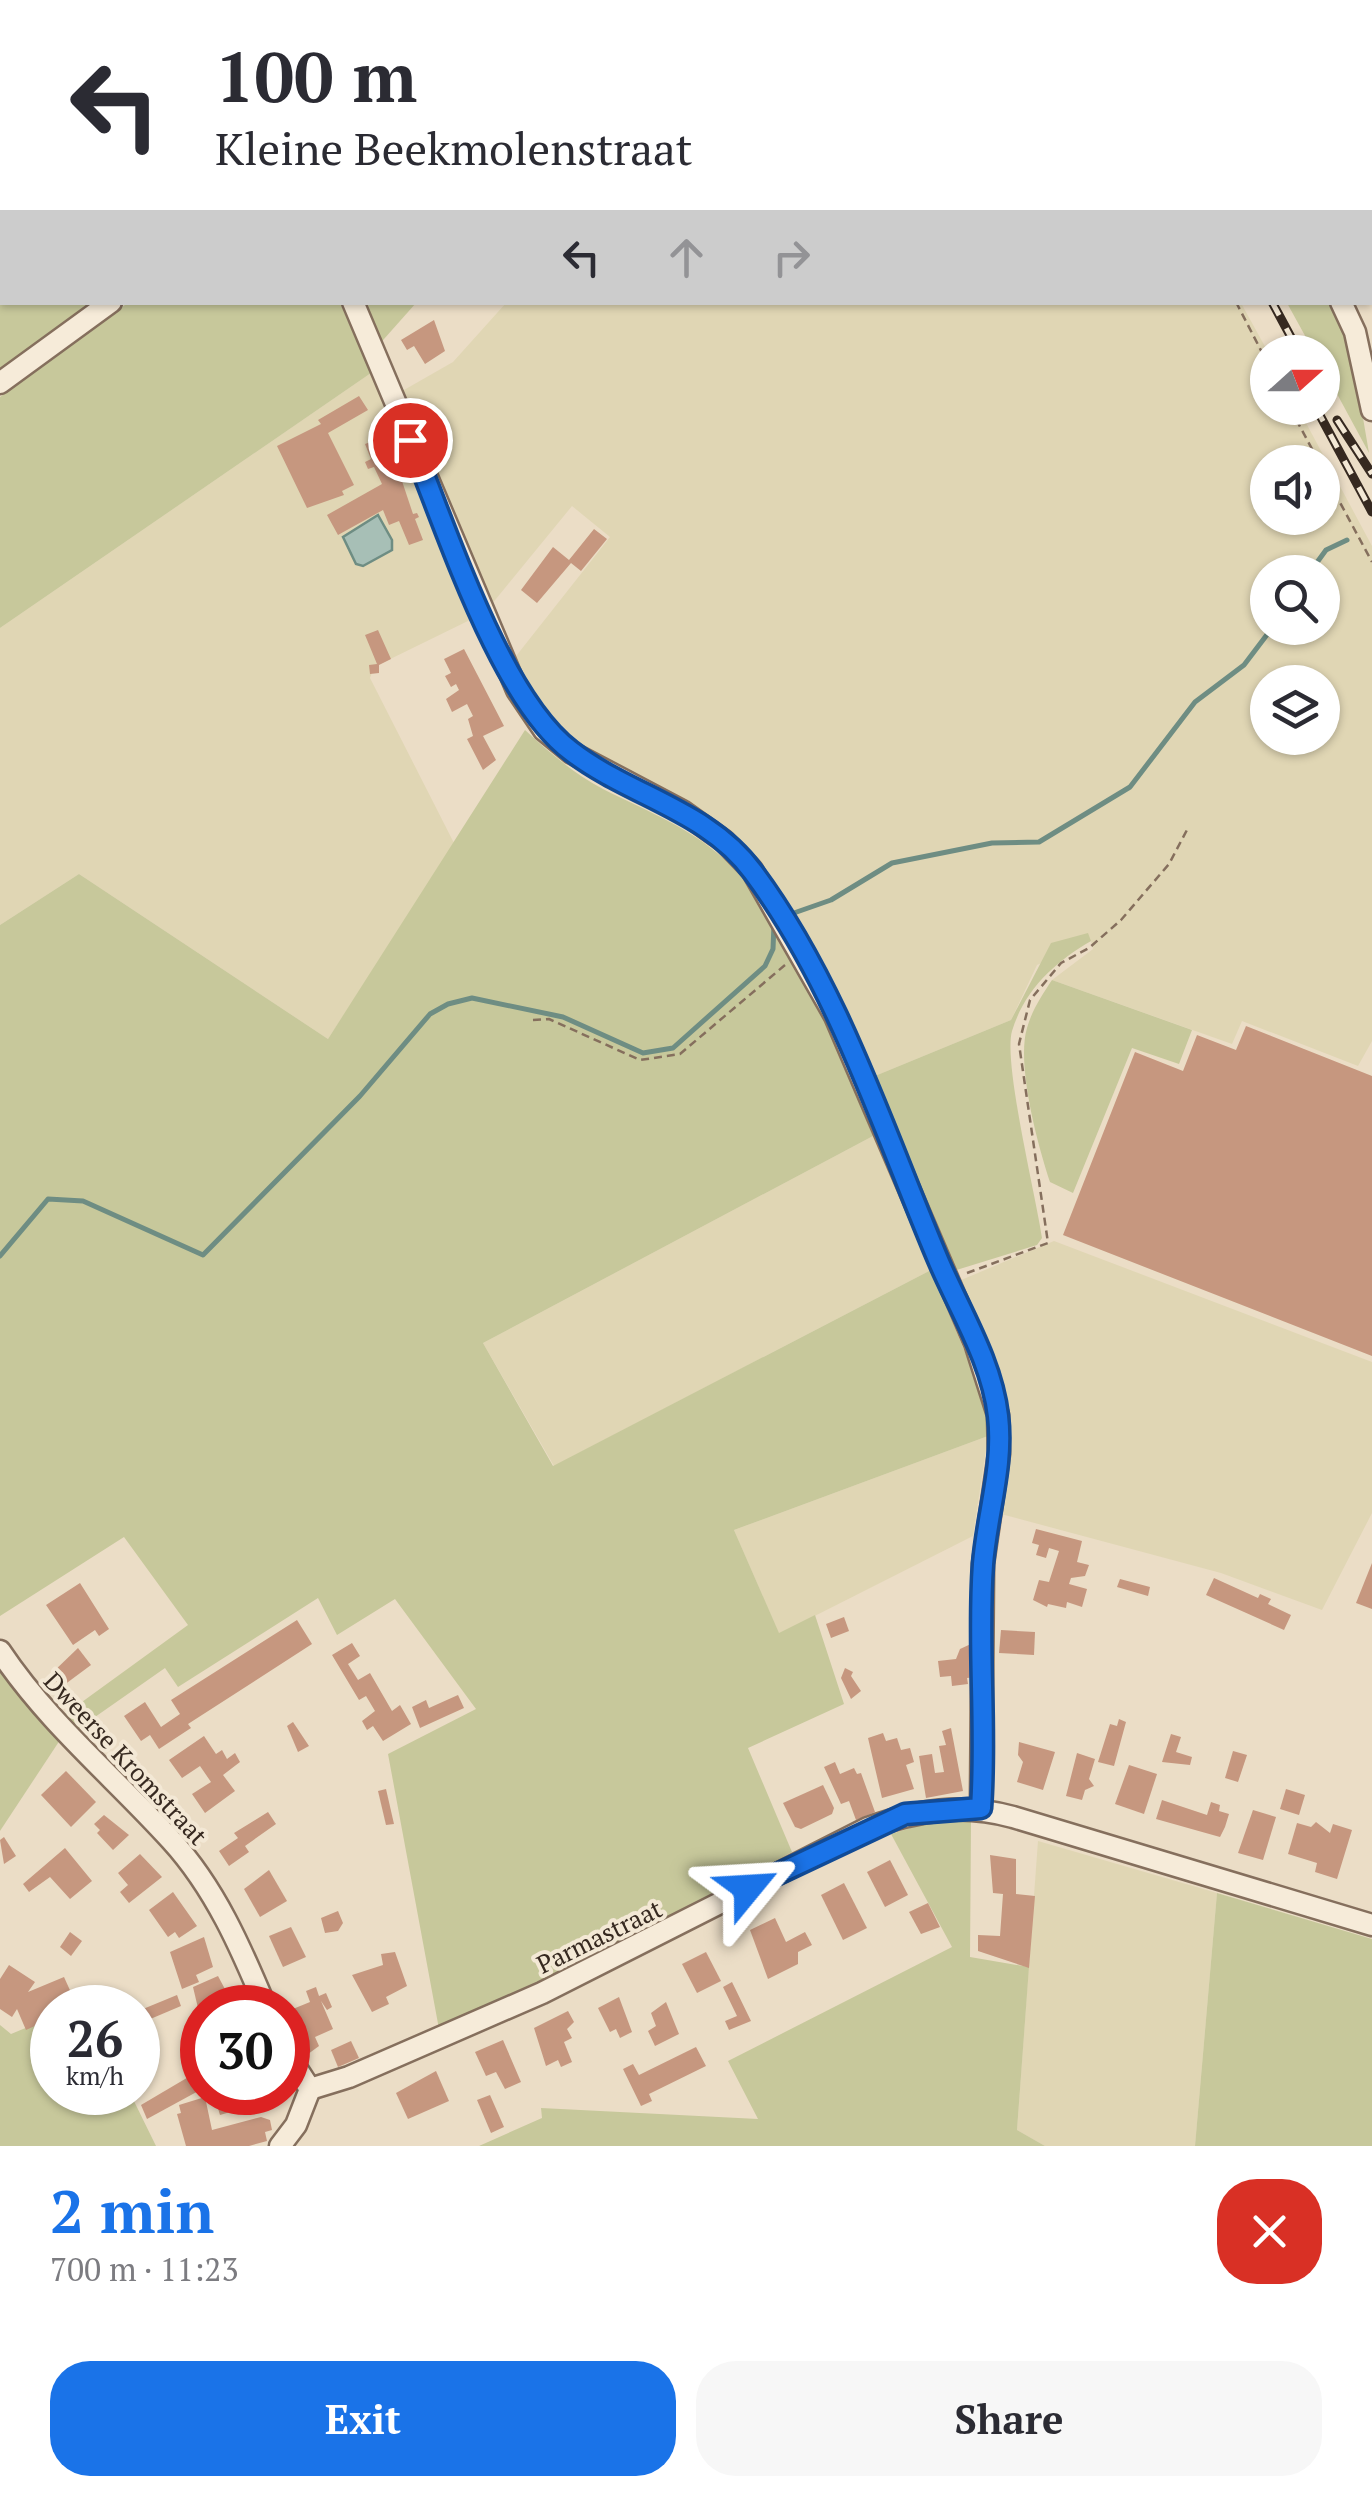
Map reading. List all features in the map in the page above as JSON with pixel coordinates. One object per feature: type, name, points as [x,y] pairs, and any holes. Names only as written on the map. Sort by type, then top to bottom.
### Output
[{"type":"street","points":[[0,383],[107,305]]},
{"type":"street","points":[[354,305],[517,690],[544,730],[572,752],[682,811],[724,841],[752,870],[802,951],[835,1016],[990,1379],[998,1414],[999,1454],[983,1564],[981,1808]]},
{"type":"street","points":[[1342,305],[1355,332],[1372,410]]},
{"type":"street","name":"Dweerse Kromstraat","points":[[0,1651],[41,1708],[172,1841],[207,1886],[255,1985]]},
{"type":"street","name":"Parmastraat","points":[[310,2089],[349,2077],[542,1992],[868,1828],[905,1814],[981,1808],[1372,1925]]},
{"type":"street","points":[[280,2146],[300,2115]]},
{"type":"path","points":[[1238,305],[1253,335]]},
{"type":"path","points":[[1340,502],[1372,562]]},
{"type":"path","points":[[947,1281],[1048,1243],[1018,1044],[1030,1000],[1061,963],[1089,948],[1122,920],[1169,864],[1188,828]]},
{"type":"path","points":[[534,1020],[549,1019],[640,1060],[680,1054],[802,951]]},
{"type":"shaded area","points":[[504,305],[1242,305],[1259,335],[1250,335],[1250,425],[1307,425],[1318,445],[1250,445],[1250,535],[1340,535],[1340,486],[1372,546],[1372,1041],[1358,1066],[1242,1021],[1232,1044],[1052,980],[1093,949],[1091,941],[1037,965],[1011,1020],[870,1078],[763,873],[571,747],[536,713],[509,665],[610,537],[572,506],[487,610],[397,394],[453,362]]},
{"type":"shaded area","points":[[371,373],[472,619],[374,667],[370,678],[455,845],[328,1039],[79,874],[0,925],[0,628]]},
{"type":"shaded area","points":[[378,515],[392,540],[392,550],[363,566],[356,564],[343,537]]},
{"type":"shaded area","points":[[873,1136],[931,1270],[554,1466],[483,1343]]},
{"type":"shaded area","points":[[1054,1241],[1372,1362],[1372,1513],[1322,1610],[1221,1573],[1001,1514],[1006,1467],[954,1283]]},
{"type":"shaded area","points":[[988,1436],[973,1536],[779,1634],[734,1530]]},
{"type":"shaded area","points":[[1038,1841],[1217,1893],[1195,2146],[1045,2146],[1017,2130]]},
{"type":"green space","points":[[0,305],[97,305],[0,377]]},
{"type":"green space","points":[[125,305],[341,305],[371,373],[0,628],[0,397]]},
{"type":"green space","points":[[358,305],[414,305],[376,348]]},
{"type":"green space","points":[[1288,305],[1331,305],[1351,348],[1369,453],[1340,399],[1340,335],[1305,335]]},
{"type":"green space","points":[[525,730],[582,777],[703,842],[740,876],[764,907],[807,984],[873,1136],[483,1343],[553,1466],[931,1270],[986,1403],[988,1436],[734,1530],[779,1633],[815,1615],[844,1704],[748,1748],[792,1852],[593,1959],[439,2029],[388,1754],[476,1709],[395,1599],[337,1635],[318,1598],[178,1687],[165,1668],[75,1731],[64,1715],[188,1625],[124,1537],[0,1616],[0,925],[79,874],[328,1039]]},
{"type":"green space","points":[[1088,933],[1091,941],[1065,958],[1033,990],[1012,1031],[1016,1099],[1042,1238],[1037,1245],[950,1272],[870,1078],[1011,1020],[1051,943]]},
{"type":"green space","points":[[1052,980],[1192,1030],[1179,1064],[1132,1048],[1073,1193],[1050,1182],[1024,1063],[1027,1028]]},
{"type":"green space","points":[[0,1661],[60,1740],[0,1831]]},
{"type":"green space","points":[[930,1822],[971,1822],[970,1957],[1029,1967],[1017,2130],[1045,2146],[479,2146],[542,2118],[541,2108],[758,2119],[728,2061],[952,1947],[891,1834]]},
{"type":"green space","points":[[1217,1893],[1372,1939],[1372,2146],[1195,2146]]},
{"type":"green space","points":[[0,2025],[11,2034],[30,2026],[30,2115],[141,2115],[156,2146],[0,2146]]},
{"type":"building","points":[[434,320],[445,351],[425,364],[414,346],[407,350],[401,340]]},
{"type":"building","points":[[359,396],[368,410],[328,433],[354,485],[342,491],[344,495],[307,508],[277,446],[321,424],[318,420]]},
{"type":"building","points":[[387,436],[413,514],[419,517],[415,519],[423,540],[409,545],[399,521],[389,525],[383,510],[338,535],[327,515],[382,484],[374,467],[368,469],[365,462],[371,459],[365,444]]},
{"type":"building","points":[[594,529],[607,539],[581,571],[571,563],[537,603],[521,590],[553,547],[569,560]]},
{"type":"building","points":[[378,630],[391,659],[379,665],[379,673],[370,674],[369,665],[377,664],[365,635]]},
{"type":"building","points":[[464,649],[504,726],[483,736],[496,760],[483,770],[467,739],[473,736],[468,719],[473,716],[467,704],[452,712],[446,699],[459,690],[456,684],[451,687],[445,676],[451,673],[444,659]]},
{"type":"building","points":[[1246,1026],[1372,1076],[1372,1356],[1063,1235],[1135,1052],[1183,1071],[1197,1035],[1236,1050]]},
{"type":"building","points":[[1036,1529],[1082,1541],[1077,1562],[1089,1565],[1085,1576],[1071,1578],[1069,1584],[1087,1589],[1082,1607],[1067,1602],[1066,1608],[1048,1604],[1047,1607],[1033,1600],[1039,1580],[1049,1582],[1059,1551],[1049,1548],[1046,1558],[1036,1555],[1039,1545],[1032,1543]]},
{"type":"building","points":[[1372,1563],[1372,1609],[1356,1603]]},
{"type":"building","points":[[1214,1578],[1258,1598],[1260,1594],[1271,1599],[1268,1604],[1291,1615],[1284,1630],[1206,1595]]},
{"type":"building","points":[[1120,1579],[1150,1587],[1148,1596],[1117,1587]]},
{"type":"building","points":[[80,1583],[109,1629],[99,1636],[95,1630],[73,1645],[46,1605]]},
{"type":"building","points":[[844,1617],[849,1631],[831,1638],[826,1624]]},
{"type":"building","points":[[297,1620],[312,1644],[188,1724],[191,1728],[159,1749],[150,1735],[141,1741],[124,1716],[145,1702],[161,1727],[180,1714],[171,1700]]},
{"type":"building","points":[[1001,1630],[1035,1632],[1034,1655],[999,1653]]},
{"type":"building","points":[[352,1643],[360,1656],[348,1664],[358,1680],[370,1673],[392,1711],[400,1705],[411,1724],[383,1741],[373,1726],[367,1730],[362,1721],[375,1711],[366,1696],[359,1700],[332,1655]]},
{"type":"building","points":[[973,1643],[977,1677],[967,1678],[968,1684],[952,1686],[951,1676],[940,1677],[938,1661],[956,1659],[960,1649]]},
{"type":"building","points":[[78,1648],[91,1665],[60,1688],[51,1674]]},
{"type":"building","points":[[845,1668],[853,1672],[851,1676],[861,1691],[851,1699],[841,1678]]},
{"type":"building","points":[[458,1695],[464,1708],[420,1728],[412,1707],[426,1700],[429,1708]]},
{"type":"building","points":[[1119,1719],[1126,1722],[1114,1766],[1098,1762],[1110,1724],[1117,1726]]},
{"type":"building","points":[[293,1722],[309,1746],[298,1752],[287,1726]]},
{"type":"building","points":[[951,1728],[963,1791],[926,1798],[919,1756],[932,1754],[935,1773],[944,1772],[939,1746],[946,1745],[942,1731]]},
{"type":"building","points":[[883,1733],[886,1741],[897,1738],[901,1750],[910,1748],[914,1762],[906,1765],[914,1789],[882,1798],[868,1738]]},
{"type":"building","points":[[1171,1734],[1181,1737],[1176,1752],[1192,1757],[1190,1765],[1162,1762]]},
{"type":"building","points":[[204,1736],[216,1754],[222,1750],[227,1759],[235,1753],[240,1762],[223,1775],[235,1791],[205,1813],[192,1794],[211,1782],[200,1766],[182,1778],[169,1760]]},
{"type":"building","points":[[1019,1742],[1055,1752],[1043,1790],[1017,1782],[1023,1762],[1018,1755]]},
{"type":"building","points":[[1233,1751],[1247,1755],[1238,1782],[1225,1778]]},
{"type":"building","points":[[1077,1753],[1095,1759],[1089,1779],[1094,1786],[1085,1790],[1082,1800],[1066,1796]]},
{"type":"building","points":[[835,1762],[840,1774],[854,1768],[857,1774],[861,1773],[875,1812],[856,1820],[849,1801],[841,1804],[824,1767]]},
{"type":"building","points":[[1129,1765],[1157,1774],[1144,1814],[1115,1804]]},
{"type":"building","points":[[66,1771],[96,1802],[71,1827],[41,1795]]},
{"type":"building","points":[[823,1785],[834,1808],[832,1814],[801,1829],[795,1827],[783,1803]]},
{"type":"building","points":[[386,1789],[394,1824],[386,1825],[378,1791]]},
{"type":"building","points":[[1286,1789],[1305,1795],[1299,1815],[1280,1809]]},
{"type":"building","points":[[1162,1800],[1207,1815],[1211,1802],[1220,1805],[1219,1811],[1229,1814],[1220,1837],[1156,1819]]},
{"type":"building","points":[[1253,1810],[1276,1817],[1263,1860],[1238,1853]]},
{"type":"building","points":[[268,1812],[276,1824],[245,1846],[249,1852],[229,1866],[219,1851],[238,1838],[234,1833]]},
{"type":"building","points":[[104,1815],[129,1835],[113,1850],[94,1824]]},
{"type":"building","points":[[1316,1822],[1330,1833],[1333,1824],[1352,1830],[1337,1879],[1315,1872],[1317,1863],[1288,1854],[1297,1823],[1311,1827]]},
{"type":"building","points":[[4,1837],[16,1856],[4,1864],[0,1840]]},
{"type":"building","points":[[65,1848],[92,1881],[70,1899],[50,1877],[29,1892],[23,1884]]},
{"type":"building","points":[[140,1854],[162,1877],[129,1903],[120,1892],[128,1885],[118,1873]]},
{"type":"building","points":[[990,1855],[1016,1859],[1016,1894],[1035,1896],[1029,1968],[978,1951],[978,1935],[1000,1936],[1003,1894],[993,1893]]},
{"type":"building","points":[[890,1860],[908,1895],[885,1907],[867,1872]]},
{"type":"building","points":[[269,1870],[287,1901],[260,1917],[244,1889]]},
{"type":"building","points":[[844,1883],[867,1928],[843,1940],[821,1895]]},
{"type":"building","points":[[173,1892],[197,1926],[179,1938],[175,1932],[168,1937],[149,1910]]},
{"type":"building","points":[[928,1903],[940,1927],[921,1934],[909,1912]]},
{"type":"building","points":[[338,1911],[343,1923],[338,1931],[325,1933],[321,1918]]},
{"type":"building","points":[[775,1918],[786,1942],[805,1932],[812,1945],[798,1952],[798,1964],[768,1979],[750,1930]]},
{"type":"building","points":[[291,1927],[306,1957],[283,1967],[269,1936]]},
{"type":"building","points":[[70,1932],[82,1941],[71,1956],[60,1947]]},
{"type":"building","points":[[204,1937],[213,1967],[196,1975],[199,1982],[181,1985],[170,1952]]},
{"type":"building","points":[[395,1952],[407,1986],[386,1997],[389,2004],[372,2012],[352,1975],[383,1965],[381,1954]]},
{"type":"building","points":[[706,1952],[721,1981],[697,1993],[682,1964]]},
{"type":"building","points":[[9,1965],[35,1982],[28,1992],[30,2028],[26,2030],[17,2009],[12,2017],[0,2009],[0,1979]]},
{"type":"building","points":[[218,1976],[223,1985],[198,1985]]},
{"type":"building","points":[[64,1977],[68,1985],[45,1985]]},
{"type":"building","points":[[732,1982],[751,2021],[729,2030],[725,2021],[737,2016],[723,1987]]},
{"type":"building","points":[[316,1987],[319,1996],[326,1993],[332,2007],[327,2010],[321,2001],[333,2029],[315,2037],[319,2046],[310,2053],[310,2002],[310,1989]]},
{"type":"building","points":[[177,1995],[180,2006],[160,2015],[160,2002]]},
{"type":"building","points":[[619,1997],[632,2032],[620,2038],[616,2029],[610,2032],[598,2008]]},
{"type":"building","points":[[666,2002],[679,2034],[655,2046],[648,2031],[656,2026],[651,2013]]},
{"type":"building","points":[[568,2011],[574,2022],[567,2029],[572,2038],[564,2042],[572,2062],[561,2067],[558,2060],[546,2066],[534,2028]]},
{"type":"building","points":[[503,2040],[521,2082],[505,2089],[496,2072],[486,2076],[475,2052]]},
{"type":"building","points":[[351,2041],[359,2058],[338,2067],[331,2050]]},
{"type":"building","points":[[696,2047],[706,2066],[649,2094],[652,2101],[641,2106],[623,2069],[633,2064],[639,2075]]},
{"type":"building","points":[[436,2071],[449,2101],[408,2119],[396,2093]]},
{"type":"building","points":[[180,2082],[180,2101],[160,2112],[160,2094]]},
{"type":"building","points":[[490,2095],[504,2127],[491,2133],[477,2100]]},
{"type":"building","points":[[177,2114],[209,2115],[212,2130],[261,2117],[270,2120],[272,2130],[265,2132],[267,2141],[249,2146],[186,2146]]},
{"type":"waterway","points":[[1322,555],[1347,540]]},
{"type":"waterway","points":[[791,914],[831,900],[892,863],[992,843],[1039,842],[1130,787],[1195,702],[1244,665],[1259,645]]},
{"type":"waterway","points":[[0,1256],[48,1199],[83,1201],[203,1255],[360,1096],[430,1014],[472,998],[563,1017],[643,1053],[673,1048],[765,966],[773,949],[774,924]]},
{"type":"railway","points":[[1274,305],[1290,335]]},
{"type":"railway","points":[[1325,425],[1372,512]]},
{"type":"railway","points":[[1340,425],[1372,474]]},
{"type":"route","points":[[410,440],[496,646],[517,690],[544,730],[598,770],[682,811],[724,841],[752,870],[798,944],[835,1016],[990,1379],[998,1414],[999,1454],[983,1564],[981,1808],[942,1808],[905,1814],[868,1828],[748,1888]]}]
